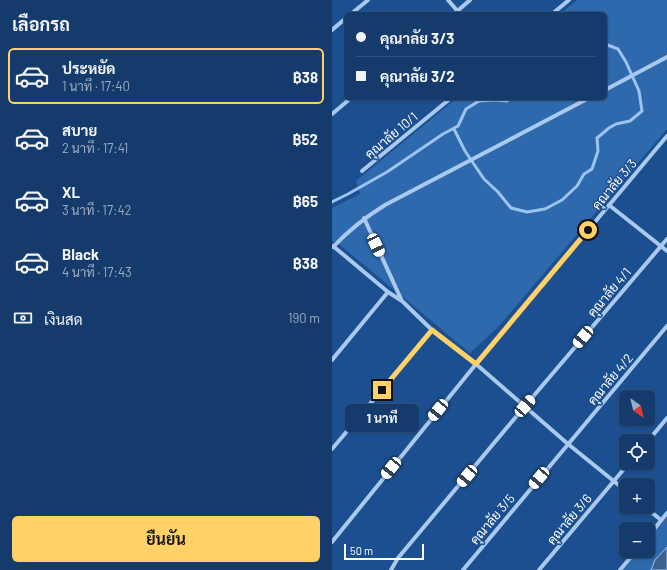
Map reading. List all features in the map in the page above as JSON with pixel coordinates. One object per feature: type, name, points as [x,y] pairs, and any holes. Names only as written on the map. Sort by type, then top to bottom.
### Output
[{"type":"street","points":[[353,12],[368,0]]},
{"type":"street","points":[[448,0],[456,12]]},
{"type":"street","points":[[458,12],[470,0]]},
{"type":"street","points":[[554,12],[569,0]]},
{"type":"street","points":[[332,30],[344,20]]},
{"type":"street","points":[[607,89],[667,57]]},
{"type":"street","points":[[332,114],[349,100]]},
{"type":"street","name":"คุณาลัย 10/1","points":[[362,171],[449,100]]},
{"type":"street","points":[[585,100],[364,218],[350,229],[333,247],[388,292],[402,300],[432,330],[476,364],[568,444],[619,486]]},
{"type":"street","name":"คุณาลัย 3/3","points":[[332,542],[476,364],[667,136]]},
{"type":"street","points":[[609,206],[667,252]]},
{"type":"street","points":[[364,218],[402,300]]},
{"type":"street","name":"คุณาลัย 4/1","points":[[391,570],[398,558],[667,239]]},
{"type":"street","points":[[332,360],[388,292]]},
{"type":"street","name":"คุณาลัย 4/2","points":[[568,444],[667,326]]},
{"type":"street","points":[[332,449],[432,330]]},
{"type":"street","points":[[654,434],[667,418]]},
{"type":"street","name":"คุณาลัย 3/5","points":[[463,570],[568,444]]},
{"type":"street","name":"คุณาลัย 3/6","points":[[539,570],[624,470]]},
{"type":"street","points":[[655,528],[667,513]]},
{"type":"street","points":[[654,514],[661,520]]},
{"type":"street","points":[[620,570],[630,558]]},
{"type":"shaded area","points":[[577,0],[667,0],[667,129],[499,326],[470,353],[340,245],[332,241],[332,208],[360,194],[356,181],[455,100],[607,100],[607,12],[562,12]]},
{"type":"shaded area","points":[[667,517],[667,547],[655,560],[651,570],[623,570],[633,558],[655,558],[655,532]]},
{"type":"shaded area","points":[[667,547],[667,570],[651,570],[655,560]]},
{"type":"waterway","points":[[454,129],[465,151],[484,179],[498,192],[511,208],[527,212],[545,209],[562,200],[577,186],[584,174],[592,169],[598,151],[597,138],[609,128],[616,124],[630,121],[642,111],[639,91],[626,62],[618,49],[607,45]]},
{"type":"waterway","points":[[332,202],[387,172],[443,134],[458,126],[466,109],[479,101],[496,100]]},
{"type":"waterway","points":[[496,100],[508,100]]},
{"type":"route","points":[[382,390],[432,330],[476,364],[588,230]]}]
